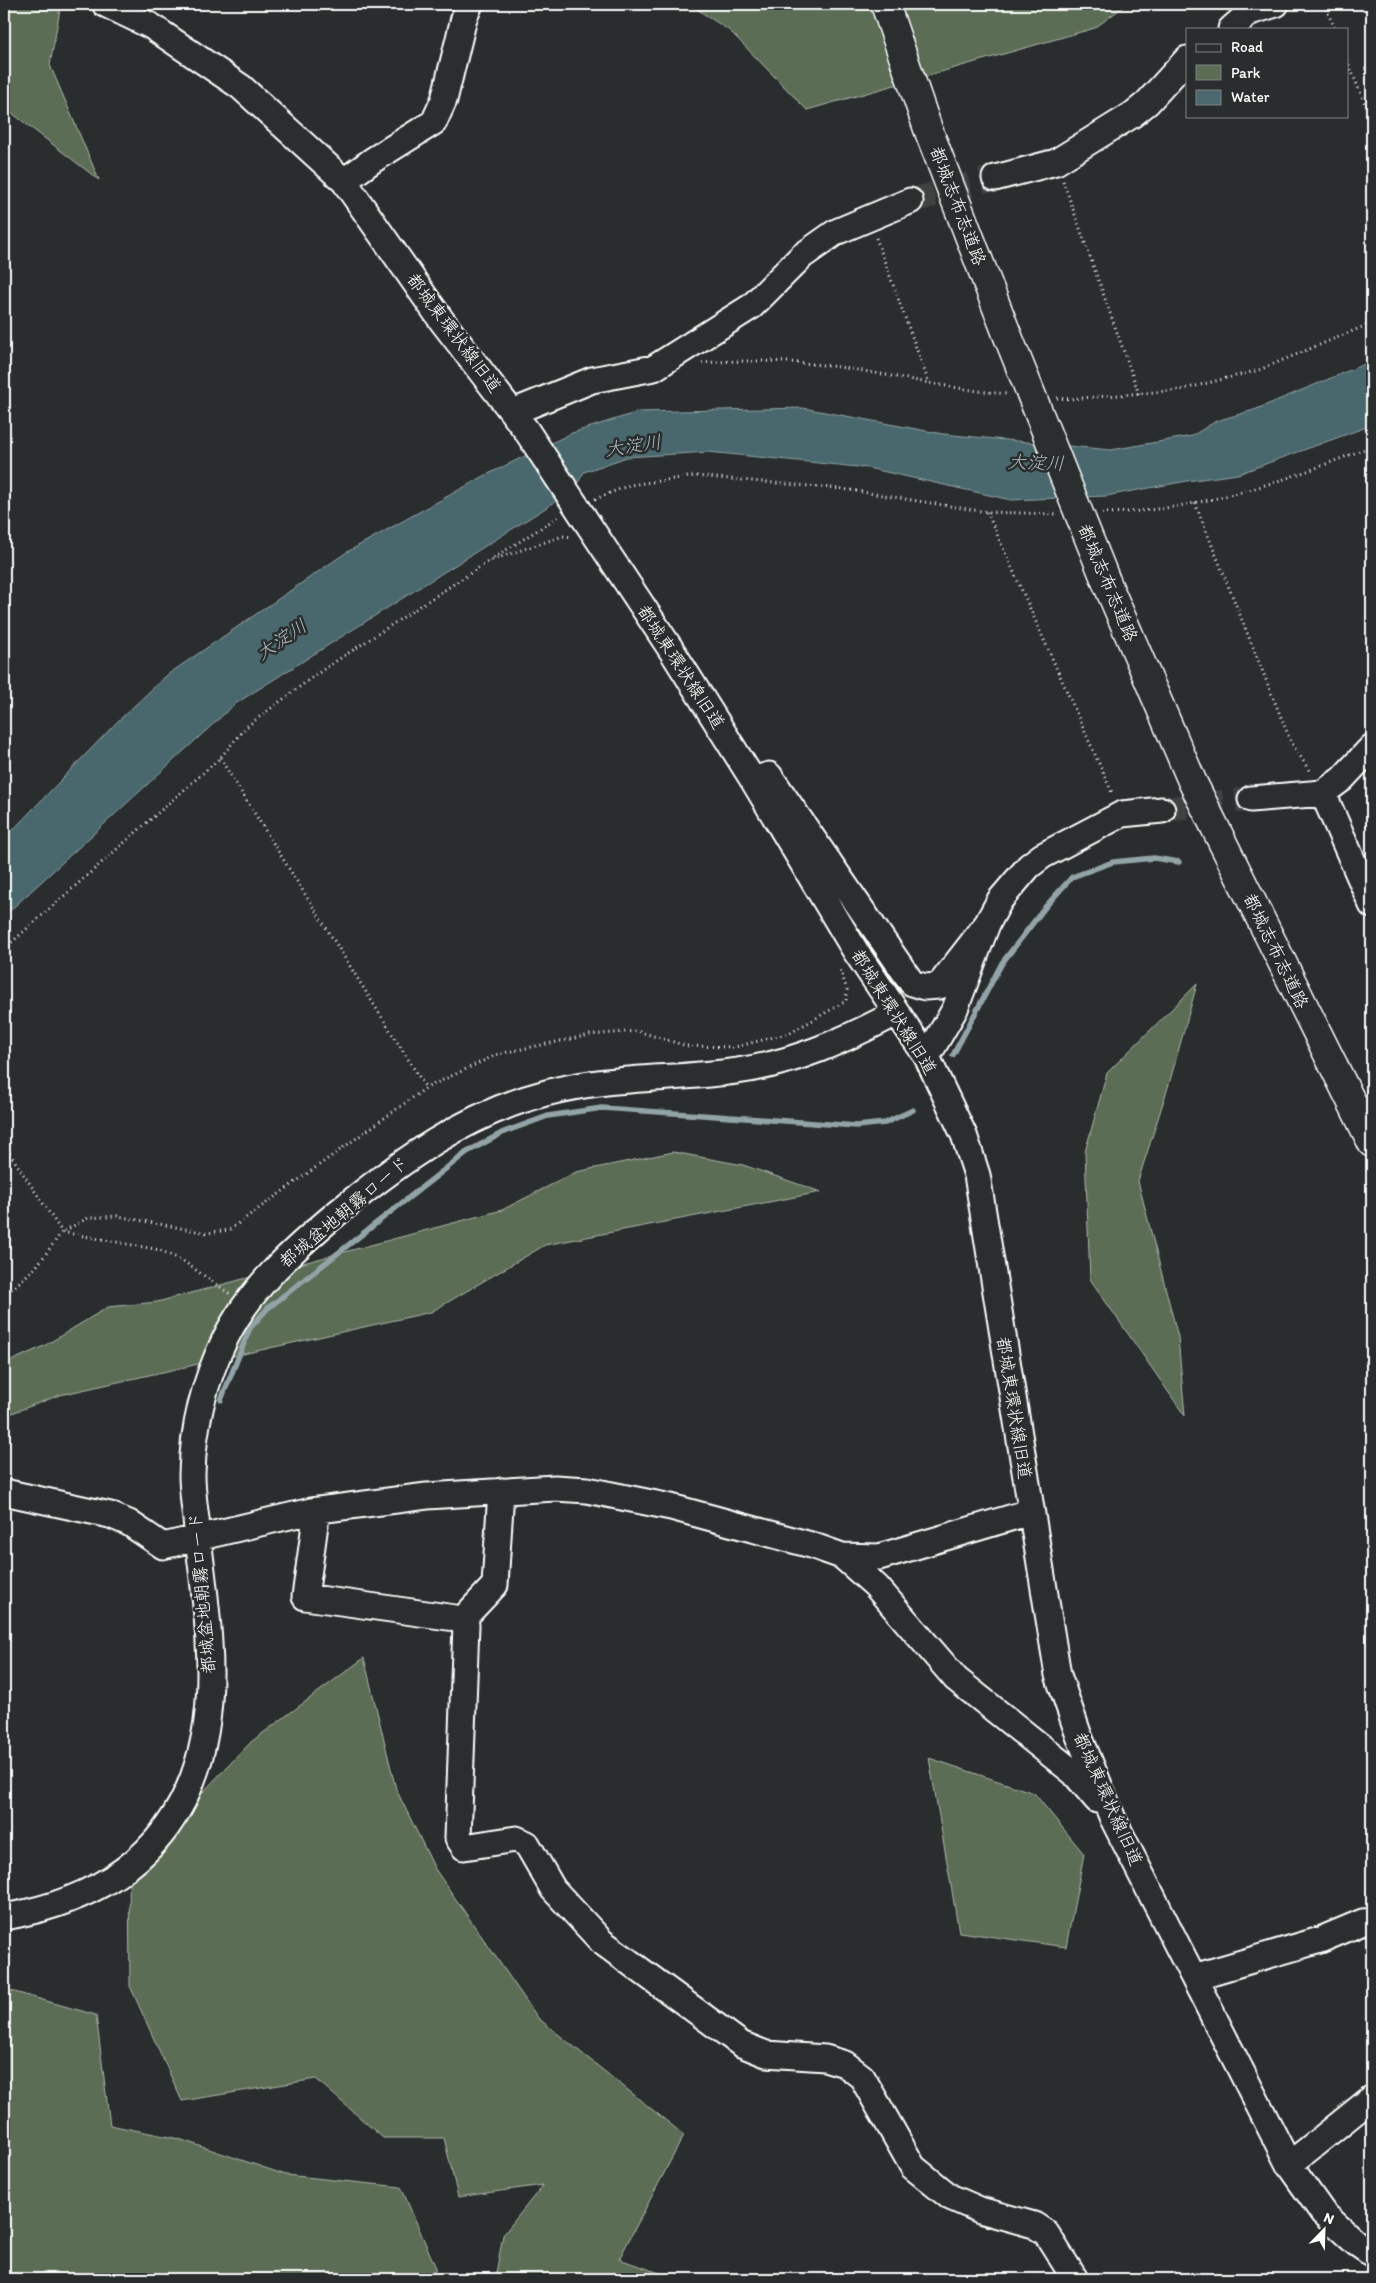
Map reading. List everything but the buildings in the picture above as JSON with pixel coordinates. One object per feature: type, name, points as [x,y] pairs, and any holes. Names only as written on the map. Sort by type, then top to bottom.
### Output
[{"type":"highway","name":"都城志布志道路","points":[[885,4],[928,129],[1007,334],[1106,581],[1192,781],[1372,1143]]},
{"type":"street","name":"都城東環状線旧道","points":[[105,4],[150,26],[241,87],[344,181],[442,321],[520,421],[576,504],[753,780],[821,896],[896,1013],[927,1057],[964,1135],[977,1176],[1030,1512],[1058,1675],[1078,1736],[1113,1819],[1289,2165],[1322,2213],[1356,2243],[1372,2254]]},
{"type":"street","points":[[344,181],[373,160],[434,122],[444,100],[464,18],[470,4]]},
{"type":"street","points":[[1232,28],[1250,12],[1276,4]]},
{"type":"street","points":[[995,178],[1056,162],[1132,116],[1147,103],[1186,60]]},
{"type":"street","points":[[520,421],[592,380],[654,368],[752,306],[802,256],[836,232],[910,201]]},
{"type":"street","points":[[1251,799],[1323,793],[1342,780],[1372,747]]},
{"type":"street","points":[[753,780],[769,774],[912,983],[925,988],[939,986],[987,924]]},
{"type":"street","points":[[1323,793],[1372,905]]},
{"type":"street","points":[[927,1057],[955,1009],[987,924],[1000,900],[1029,866],[1042,856],[1122,814],[1162,810]]},
{"type":"street","name":"都城盆地朝霧ロード","points":[[4,1917],[56,1905],[104,1884],[131,1865],[148,1849],[176,1814],[198,1768],[206,1736],[211,1697],[209,1642],[192,1477],[196,1419],[226,1336],[265,1280],[308,1237],[416,1151],[480,1117],[546,1093],[595,1084],[739,1071],[793,1060],[845,1040],[896,1013]]},
{"type":"street","points":[[4,1492],[110,1515],[129,1523],[163,1546],[318,1510],[427,1496],[555,1488],[587,1490],[671,1507],[811,1545],[842,1556],[879,1557],[1030,1512]]},
{"type":"street","points":[[461,1621],[495,1585],[501,1491]]},
{"type":"street","points":[[318,1510],[306,1597],[455,1618],[466,1626],[458,1838],[464,1847],[516,1839],[527,1844],[553,1889],[602,1942],[741,2044],[766,2054],[825,2058],[845,2064],[862,2077],[913,2167],[950,2197],[980,2210],[1034,2225],[1046,2233],[1075,2279]]},
{"type":"street","points":[[842,1556],[876,1586],[956,1679],[1074,1773],[1113,1819]]},
{"type":"street","points":[[1194,1977],[1320,1940],[1363,1922],[1372,1921]]},
{"type":"street","points":[[1289,2165],[1372,2098]]},
{"type":"path","points":[[1324,4],[1334,28]]},
{"type":"path","points":[[1348,62],[1372,121]]},
{"type":"path","points":[[1056,162],[1140,394]]},
{"type":"path","points":[[869,219],[929,383]]},
{"type":"path","points":[[1323,793],[1291,742],[1195,503],[1282,479],[1372,446]]},
{"type":"path","points":[[4,950],[220,758],[246,728],[321,671],[576,504],[630,485],[695,476],[843,489],[987,512],[1122,814]]},
{"type":"path","points":[[489,561],[563,536],[574,538]]},
{"type":"path","points":[[220,758],[426,1088]]},
{"type":"path","points":[[4,1296],[36,1267],[62,1232],[88,1218],[117,1216],[207,1233],[229,1230],[426,1088],[498,1054],[590,1035],[637,1031],[687,1046],[735,1047],[790,1033],[846,1001],[846,990],[840,968]]},
{"type":"path","points":[[4,1145],[62,1232],[160,1250],[183,1261],[246,1305]]},
{"type":"green space","points":[[4,4],[61,4],[50,65],[99,180],[4,107]]},
{"type":"green space","points":[[689,4],[1127,4],[1095,28],[807,110],[730,31]]},
{"type":"green space","points":[[1197,984],[1169,1084],[1138,1181],[1178,1337],[1185,1416],[1090,1279],[1085,1152],[1107,1073]]},
{"type":"green space","points":[[673,1152],[743,1165],[821,1192],[545,1245],[431,1312],[60,1395],[4,1416],[4,1364],[44,1346],[108,1307],[157,1302],[502,1210],[576,1172]]},
{"type":"green space","points":[[364,1658],[396,1789],[435,1869],[538,2018],[684,2135],[619,2259],[677,2279],[495,2279],[503,2235],[543,2185],[458,2197],[444,2138],[383,2138],[316,2079],[182,2101],[130,1986],[129,1869],[251,1742]]},
{"type":"green space","points":[[929,1758],[1034,1793],[1084,1854],[1066,1947],[959,1932]]},
{"type":"green space","points":[[4,1989],[96,2015],[110,2125],[179,2139],[286,2175],[401,2187],[436,2268],[432,2279],[8,2279],[4,2276]]},
{"type":"water","name":"大淀川","points":[[1372,361],[1372,425],[1238,474],[1106,496],[1011,500],[868,468],[708,452],[627,457],[584,472],[574,490],[235,704],[4,916],[4,839],[118,721],[167,675],[347,552],[484,476],[572,433],[638,412],[803,408],[943,434],[1111,450],[1192,436],[1216,421],[1254,410]]},
{"type":"waterway","points":[[953,1055],[1002,963],[1046,906],[1072,877],[1113,862],[1154,858],[1179,862]]},
{"type":"waterway","points":[[221,1400],[250,1328],[268,1308],[467,1152],[504,1132],[548,1116],[602,1108],[857,1126],[885,1123],[913,1110]]},
{"type":"tunnel","points":[[910,201],[995,178]]},
{"type":"tunnel","points":[[1162,810],[1251,799]]}]
